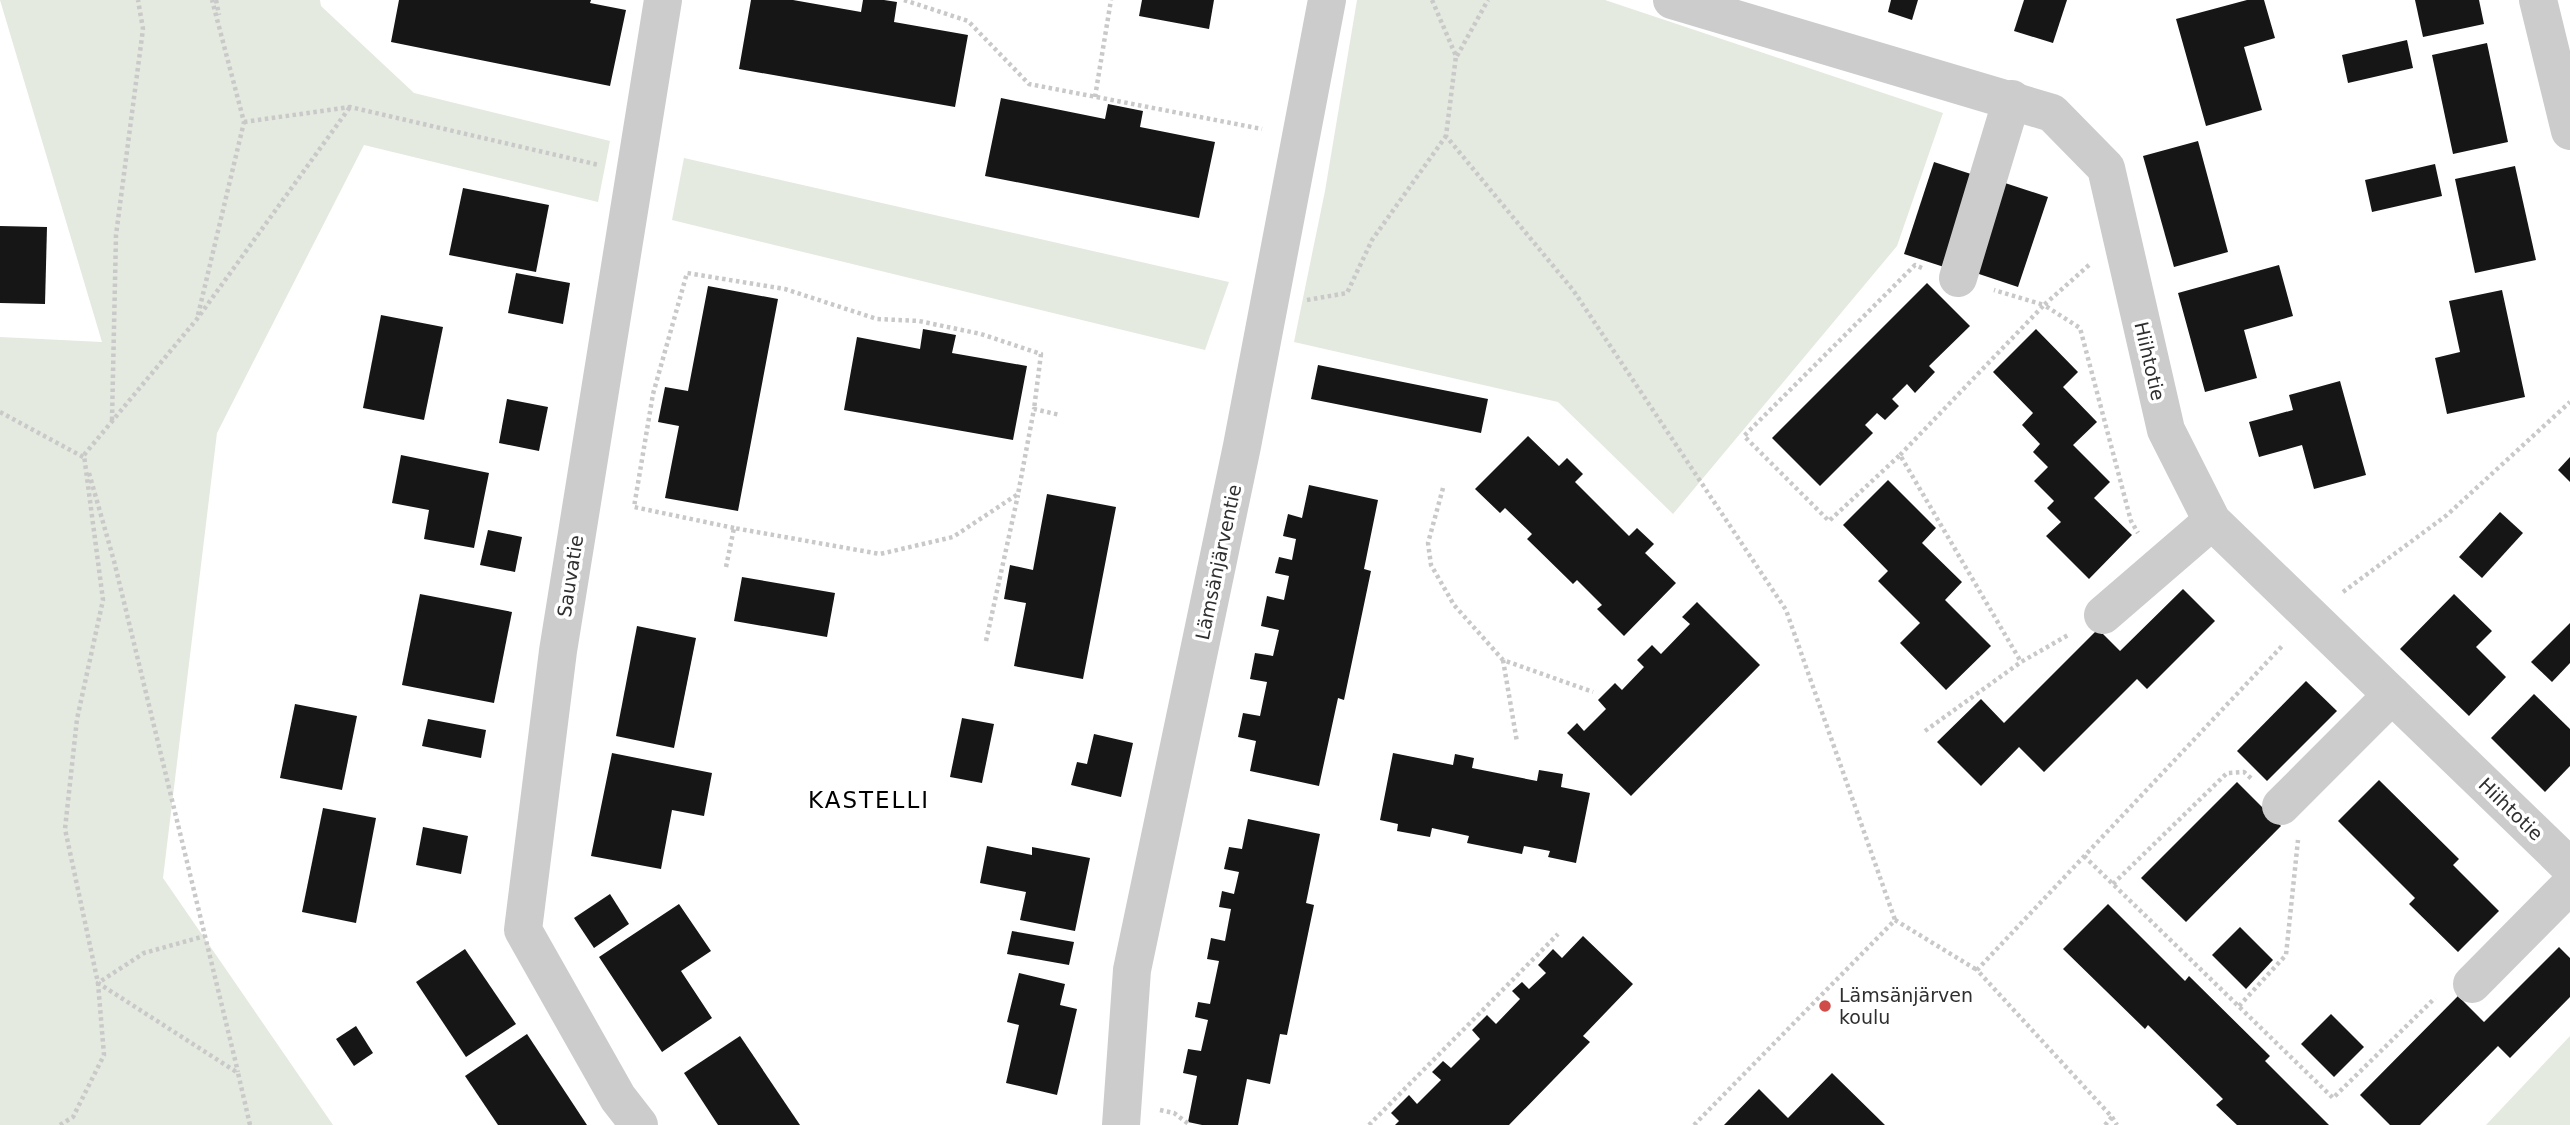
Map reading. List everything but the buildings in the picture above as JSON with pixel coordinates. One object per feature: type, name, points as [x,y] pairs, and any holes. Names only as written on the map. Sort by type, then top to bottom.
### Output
[{"type":"street","name":"Sauvatie","points":[[639,1125],[618,1098],[523,930],[558,651],[663,0]]},
{"type":"street","name":"Lämsänjärventie","points":[[1121,1125],[1132,970],[1269,306],[1327,0]]},
{"type":"street","name":"Hiihtotie","points":[[1672,0],[2052,113],[2106,168],[2166,430],[2212,520],[2570,867]]},
{"type":"street","points":[[2538,0],[2570,131]]},
{"type":"street","points":[[1958,278],[2012,99]]},
{"type":"street","points":[[2103,615],[2212,520]]},
{"type":"street","points":[[2292,795],[2392,695]]},
{"type":"street","points":[[2472,984],[2570,885]]},
{"type":"path","points":[[112,422],[116,235],[143,29],[138,0]]},
{"type":"path","points":[[197,320],[244,122],[214,0]]},
{"type":"path","points":[[904,0],[968,21],[1028,85],[1210,117],[1301,138]]},
{"type":"path","points":[[1095,97],[1111,0]]},
{"type":"path","points":[[1432,0],[1456,57]]},
{"type":"path","points":[[1269,306],[1347,293],[1372,240],[1446,136],[1456,57],[1488,0]]},
{"type":"path","points":[[244,122],[350,107],[635,174]]},
{"type":"path","points":[[60,1125],[73,1117],[104,1055],[98,983],[65,829],[77,719],[103,600],[84,455],[197,320],[350,107]]},
{"type":"path","points":[[1446,136],[1573,290],[1786,610],[1895,920],[1977,970],[2117,1125]]},
{"type":"path","points":[[2122,236],[2044,305],[1900,455],[1829,521],[1744,436],[1915,265],[2044,305],[2080,328],[2131,521],[2158,567]]},
{"type":"path","points":[[986,641],[1018,494],[1041,354],[969,332],[919,321],[877,319],[785,289],[687,274],[653,394],[634,507],[880,554],[953,537],[1018,494]]},
{"type":"path","points":[[1977,970],[2311,615],[2447,514],[2570,402]]},
{"type":"path","points":[[1034,409],[1060,415]]},
{"type":"path","points":[[0,412],[84,455],[114,561],[250,1125]]},
{"type":"path","points":[[1900,455],[2021,662]]},
{"type":"path","points":[[1443,488],[1428,543],[1431,565],[1454,605],[1503,660],[1593,692]]},
{"type":"path","points":[[726,567],[734,528]]},
{"type":"path","points":[[1926,731],[2021,662],[2103,615]]},
{"type":"path","points":[[1503,660],[1517,742]]},
{"type":"path","points":[[2113,884],[2227,773],[2244,772],[2292,795],[2286,955],[2239,1006]]},
{"type":"path","points":[[2084,856],[2333,1098],[2458,977],[2472,984]]},
{"type":"path","points":[[1694,1125],[1895,920]]},
{"type":"path","points":[[1369,1125],[1558,934]]},
{"type":"path","points":[[98,983],[144,953],[205,936]]},
{"type":"path","points":[[98,983],[238,1073]]},
{"type":"path","points":[[2105,1125],[2112,1117]]},
{"type":"shaded area","points":[[0,0],[320,0],[321,6],[414,93],[610,141],[598,202],[364,145],[217,433],[163,878],[333,1125],[0,1125],[0,337],[102,342]]},
{"type":"shaded area","points":[[1357,0],[1605,0],[1943,113],[1897,246],[1673,514],[1558,402],[1294,342],[1325,191]]},
{"type":"shaded area","points":[[684,158],[1229,282],[1205,350],[672,220]]},
{"type":"shaded area","points":[[2570,1036],[2570,1125],[2486,1125]]},
{"type":"place","name":"Lämsänjärven koulu","points":[[1825,1006]]},
{"type":"district","name":"KASTELLI","points":[[869,800]]}]
